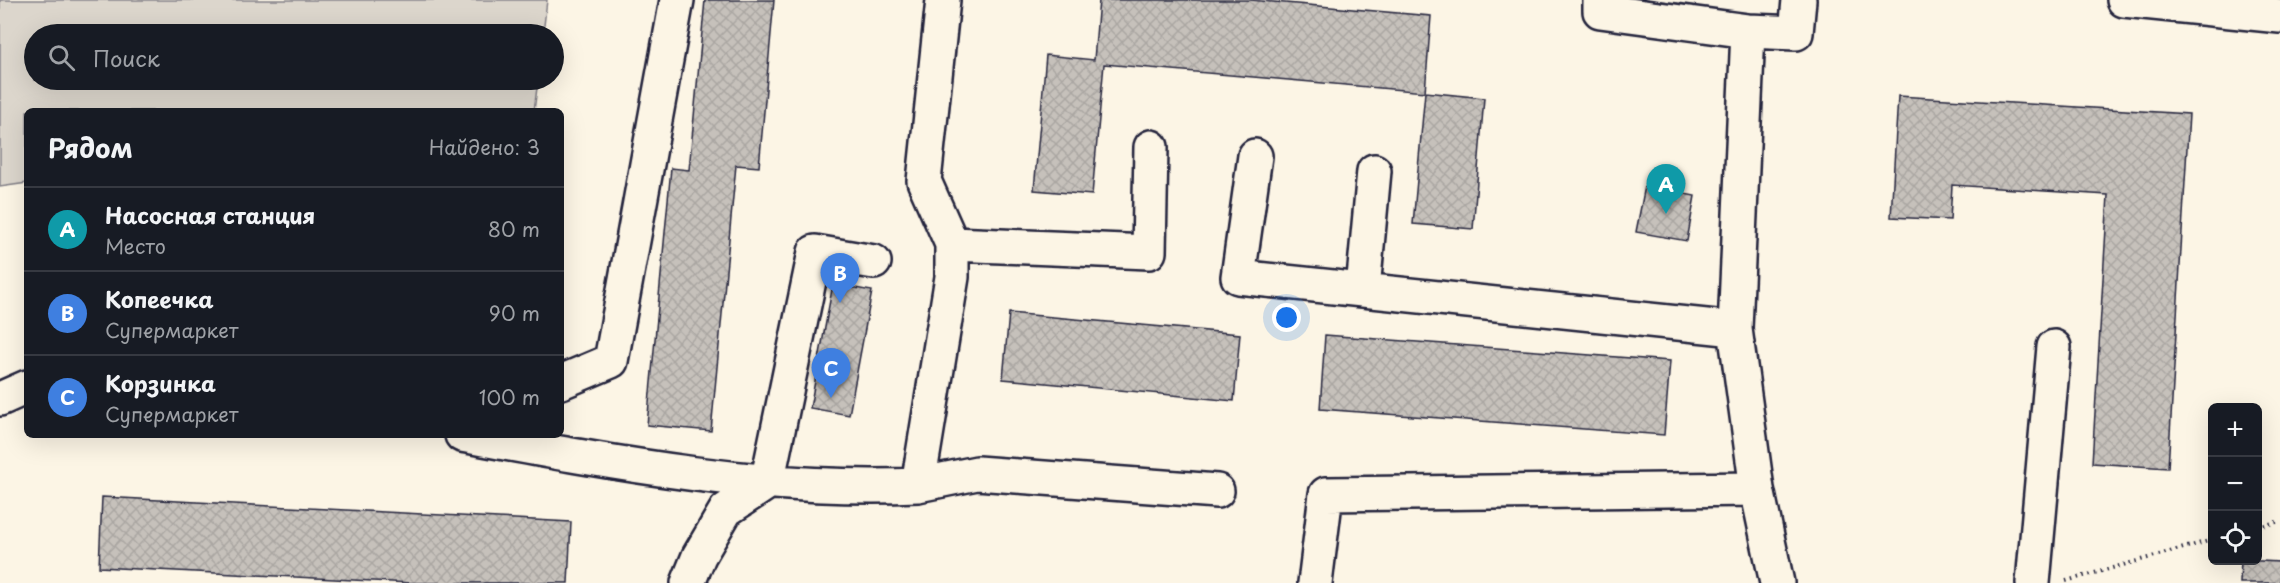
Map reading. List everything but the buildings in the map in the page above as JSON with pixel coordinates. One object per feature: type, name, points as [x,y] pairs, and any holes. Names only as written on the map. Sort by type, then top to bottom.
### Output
[{"type":"street","points":[[564,381],[611,361],[677,0]]},
{"type":"street","points":[[918,484],[952,277],[952,244],[924,181],[943,0]]},
{"type":"street","points":[[1600,0],[1600,11],[1748,31],[1796,33],[1798,0]]},
{"type":"street","points":[[2124,0],[2280,16]]},
{"type":"street","points":[[1748,31],[1736,329],[1757,489],[1777,583]]},
{"type":"street","points":[[952,244],[1149,252],[1151,147]]},
{"type":"street","points":[[1255,156],[1238,277],[1736,329]]},
{"type":"street","points":[[1363,289],[1374,171]]},
{"type":"street","points":[[688,583],[699,556],[726,510],[767,483],[815,252],[874,262]]},
{"type":"street","points":[[2032,583],[2054,347]]},
{"type":"street","points":[[0,399],[24,388]]},
{"type":"street","points":[[479,438],[767,483],[859,487],[918,484],[977,473],[1217,491]]},
{"type":"street","points":[[1315,583],[1326,494],[1757,489]]},
{"type":"path","points":[[2262,526],[2280,521]]},
{"type":"path","points":[[2059,583],[2208,541]]},
{"type":"shaded area","points":[[0,0],[547,0],[544,24],[24,24],[24,90],[537,90],[534,108],[24,108],[24,183],[0,187]]},
{"type":"place","name":"Насосная станция","points":[[1666,214]]},
{"type":"place","name":"Копеечка","points":[[840,303]]},
{"type":"place","name":"Корзинка","points":[[831,398]]}]
